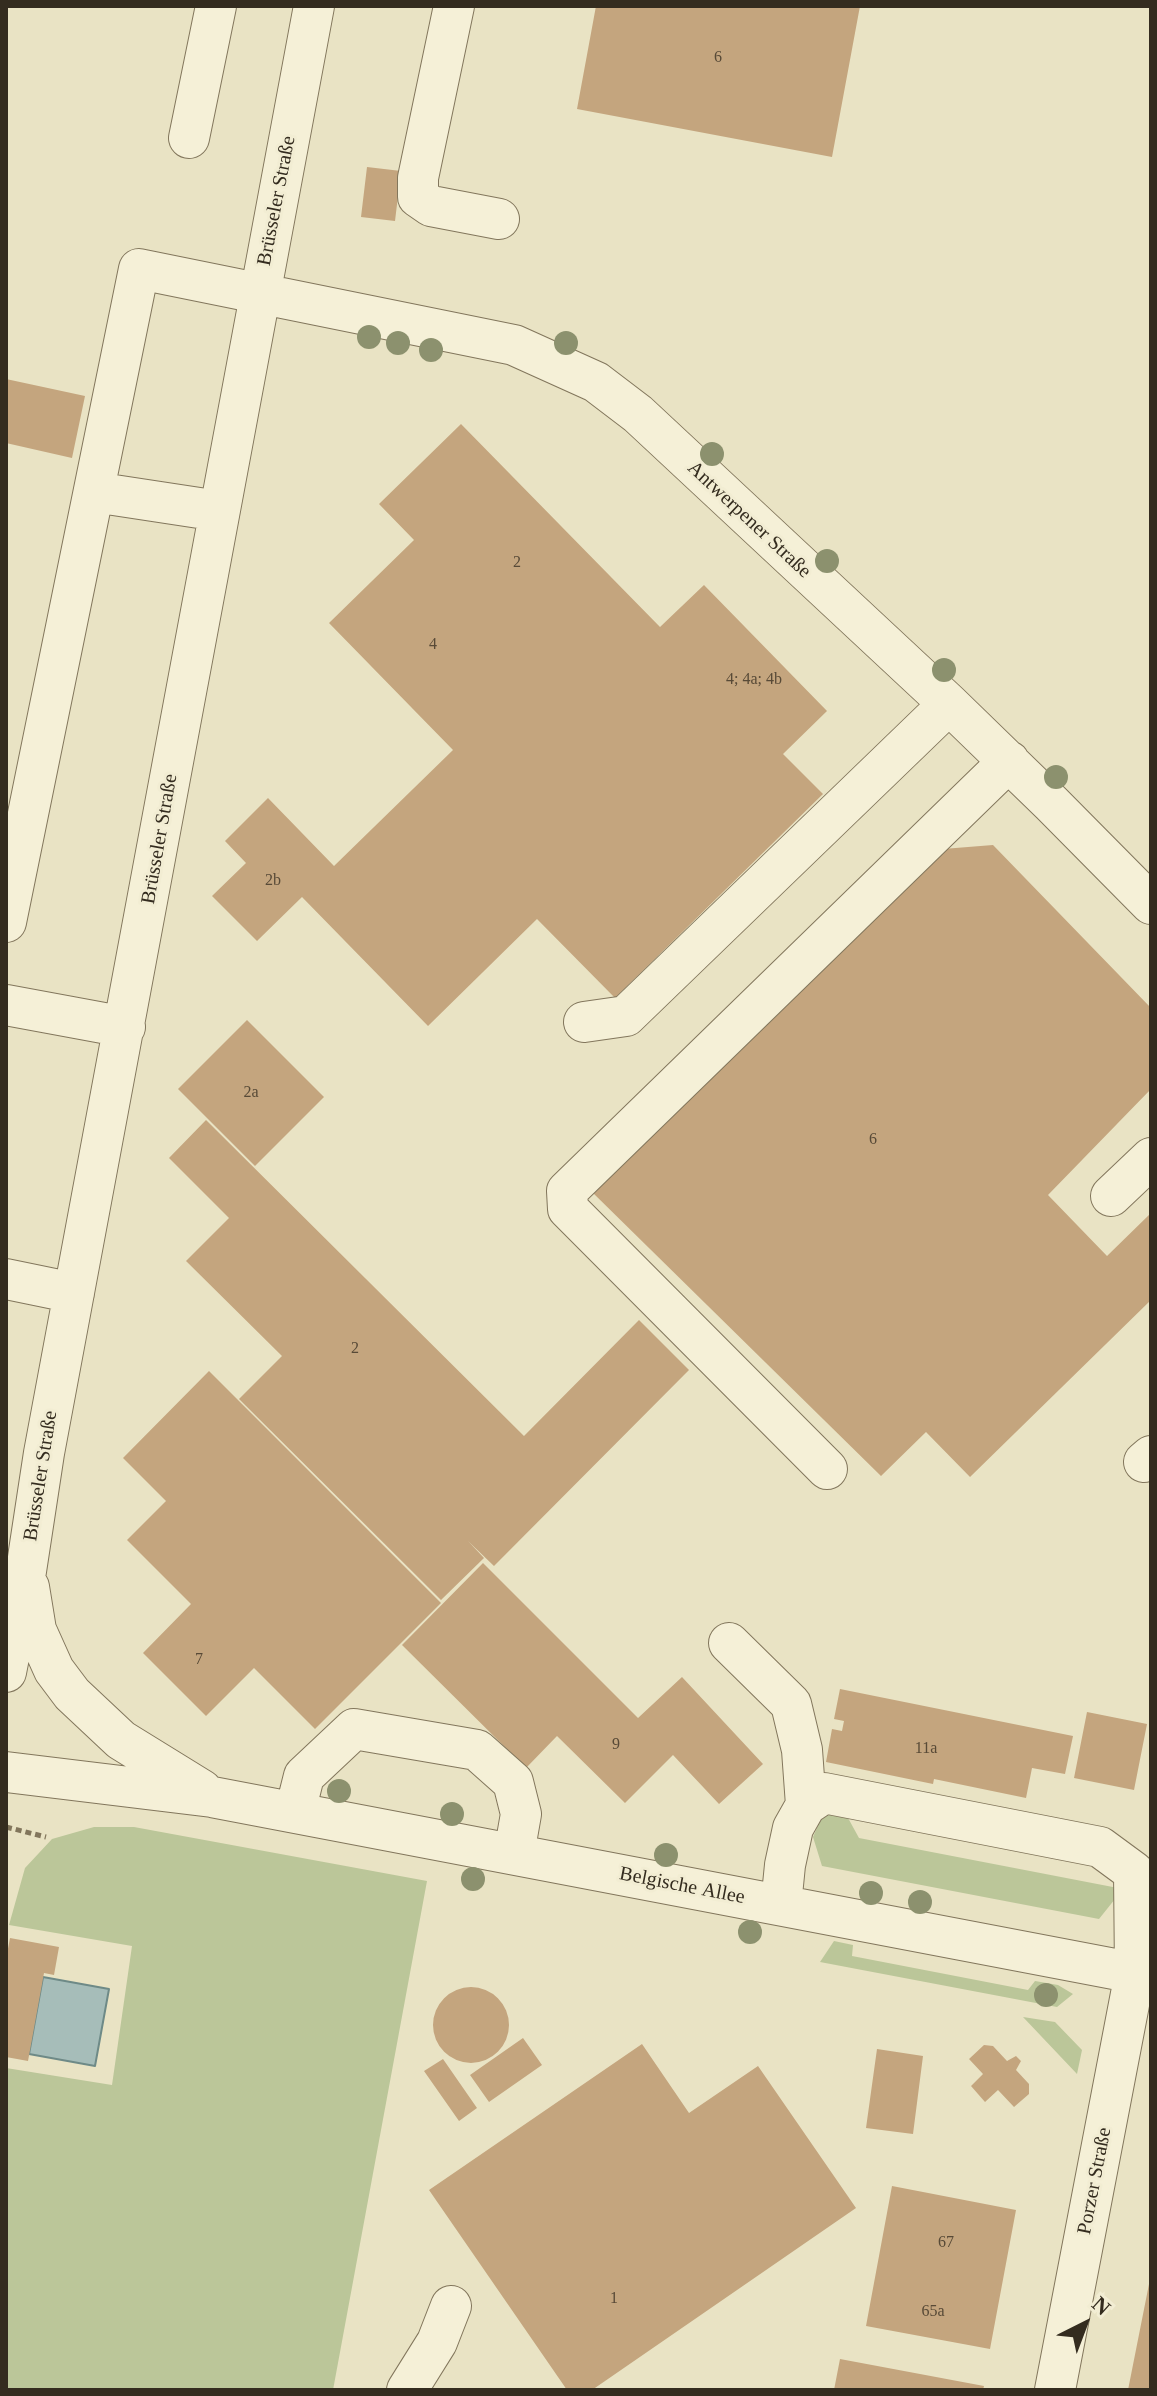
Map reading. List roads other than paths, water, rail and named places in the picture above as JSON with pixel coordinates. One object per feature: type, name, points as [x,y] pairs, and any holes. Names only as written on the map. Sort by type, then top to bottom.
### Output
[{"type":"street","points":[[189,138],[216,6]]},
{"type":"street","name":"Brüsseler Straße","points":[[6,1672],[26,1571],[44,1453],[314,6]]},
{"type":"street","points":[[454,6],[418,178],[418,197],[431,206],[499,219]]},
{"type":"street","name":"Antwerpener Straße","points":[[94,492],[139,269],[514,345],[560,363],[596,382],[638,414],[1009,761],[1151,904]]},
{"type":"street","points":[[6,922],[94,492],[219,511]]},
{"type":"street","points":[[584,1022],[626,1016],[949,704]]},
{"type":"street","points":[[827,1469],[568,1209],[567,1191],[1009,761]]},
{"type":"street","points":[[6,1005],[125,1027]]},
{"type":"street","points":[[1111,1196],[1151,1158]]},
{"type":"street","points":[[6,1279],[74,1293]]},
{"type":"street","name":"Belgische Allee","points":[[26,1571],[36,1630],[54,1670],[72,1694],[121,1740],[212,1797]]},
{"type":"street","points":[[729,1643],[791,1704],[802,1750],[806,1805],[793,1828],[781,1905]]},
{"type":"street","points":[[295,1812],[304,1776],[354,1729],[477,1750],[513,1782],[521,1814],[514,1854]]},
{"type":"street","name":"Belgische Allee","points":[[6,1772],[212,1797],[1143,1974]]},
{"type":"street","name":"Porzer Straße","points":[[806,1805],[824,1793],[1100,1847],[1134,1872],[1143,1974],[1055,2390]]},
{"type":"street","points":[[407,2390],[437,2342],[451,2306]]},
{"type":"water","points":[[43,1977],[109,1989],[95,2066],[29,2054]]}]
